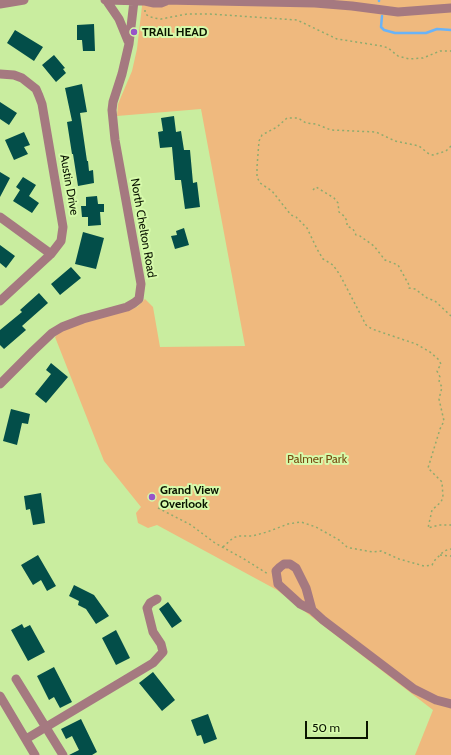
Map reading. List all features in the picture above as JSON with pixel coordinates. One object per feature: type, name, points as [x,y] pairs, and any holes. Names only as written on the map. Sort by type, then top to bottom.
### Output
[{"type":"street","points":[[0,4],[24,0]]},
{"type":"street","points":[[106,0],[146,0],[154,3],[161,3],[166,0],[331,4],[398,12],[451,8]]},
{"type":"street","points":[[106,0],[119,19],[129,44]]},
{"type":"street","name":"North Chelton Road","points":[[0,384],[52,333],[83,318],[127,307],[139,299],[141,284],[112,120],[113,102],[122,74],[129,44],[134,1]]},
{"type":"street","name":"Austin Drive","points":[[0,74],[14,75],[22,78],[36,89],[42,104],[63,220],[61,241],[51,254],[0,301]]},
{"type":"street","points":[[0,217],[51,254]]},
{"type":"street","points":[[312,610],[306,588],[296,568],[290,564],[284,564],[276,572],[278,584],[300,604],[312,610],[414,689],[436,700],[451,704]]},
{"type":"street","points":[[26,739],[153,663],[163,652],[161,644],[153,632],[147,608],[150,603],[157,599]]},
{"type":"street","points":[[16,679],[63,755]]},
{"type":"street","points":[[0,696],[35,755]]},
{"type":"path","points":[[146,0],[145,13],[154,18],[169,18],[187,14],[288,18],[297,20],[337,39],[382,46],[388,48],[398,56],[409,59],[423,58],[440,52],[451,51]]},
{"type":"path","points":[[451,146],[446,151],[434,155],[429,154],[419,146],[394,141],[376,132],[331,130],[316,124],[306,123],[298,118],[287,118],[277,127],[262,135],[259,141],[257,166],[257,177],[260,183],[272,191],[291,215],[307,228],[323,259],[333,265],[340,275],[366,325],[372,329],[416,344],[430,352],[441,364],[437,371],[440,376],[439,382],[442,387],[439,400],[444,422],[428,468],[442,482],[443,497],[441,502],[432,510],[428,528],[439,525],[451,525]]},
{"type":"path","points":[[313,190],[316,187],[334,198],[338,203],[339,212],[344,216],[347,226],[353,230],[356,235],[360,236],[374,246],[386,260],[398,265],[409,285],[409,288],[415,289],[427,298],[435,301],[451,316]]},
{"type":"path","points":[[158,508],[191,525],[215,543],[244,559],[270,576],[277,578]]},
{"type":"path","points":[[223,547],[233,538],[238,536],[268,532],[288,524],[301,522],[316,527],[350,548],[373,552],[380,551],[399,559],[424,566],[432,565],[444,551],[451,549]]},
{"type":"path","points":[[440,555],[451,556]]},
{"type":"green space","name":"Palmer Park","points":[[140,0],[451,0],[451,755],[415,755],[433,710],[277,590],[157,525],[148,528],[138,523],[136,513],[141,507],[104,461],[55,337],[59,333],[80,324],[137,307],[145,299],[153,307],[160,347],[245,346],[201,109],[117,116],[118,104],[132,71],[137,49],[142,6]]},
{"type":"building","points":[[94,24],[95,51],[83,51],[82,40],[77,40],[77,25]]},
{"type":"building","points":[[15,30],[43,47],[34,61],[7,43]]},
{"type":"building","points":[[54,55],[65,68],[63,69],[66,73],[56,82],[42,65]]},
{"type":"building","points":[[82,84],[87,112],[80,113],[89,171],[93,170],[94,183],[78,186],[67,122],[72,121],[65,88]]},
{"type":"building","points":[[0,102],[17,113],[9,125],[0,119]]},
{"type":"building","points":[[174,116],[176,132],[181,131],[184,150],[190,150],[193,183],[197,182],[200,207],[185,209],[181,180],[175,180],[172,147],[160,148],[158,132],[163,131],[161,118]]},
{"type":"building","points":[[24,132],[30,145],[24,147],[28,154],[14,160],[5,140]]},
{"type":"building","points":[[0,172],[10,178],[0,197]]},
{"type":"building","points":[[23,177],[36,185],[29,196],[39,203],[32,213],[13,201],[20,190],[16,187]]},
{"type":"building","points":[[97,196],[98,204],[104,204],[104,212],[100,212],[101,225],[88,226],[88,217],[82,217],[81,206],[86,206],[86,197]]},
{"type":"building","points":[[184,228],[189,245],[175,249],[171,236],[177,235],[176,231]]},
{"type":"building","points":[[83,232],[104,238],[96,269],[75,264]]},
{"type":"building","points":[[0,245],[15,256],[6,268],[0,263]]},
{"type":"building","points":[[71,267],[81,278],[60,295],[51,284]]},
{"type":"building","points":[[39,293],[48,303],[22,326],[26,330],[4,349],[0,345],[0,330],[22,312],[20,310]]},
{"type":"building","points":[[51,363],[68,377],[46,403],[35,394],[51,374],[46,370]]},
{"type":"building","points":[[11,409],[30,414],[28,424],[22,423],[17,445],[3,441]]},
{"type":"building","points":[[41,493],[45,523],[33,525],[30,509],[26,510],[24,496]]},
{"type":"building","points":[[38,555],[56,586],[47,591],[41,580],[33,585],[21,565]]},
{"type":"building","points":[[74,585],[94,595],[109,616],[96,624],[86,609],[78,605],[79,601],[69,596]]},
{"type":"building","points":[[168,602],[182,621],[172,628],[159,609]]},
{"type":"building","points":[[22,624],[24,628],[30,625],[45,652],[28,661],[11,630]]},
{"type":"building","points":[[116,630],[130,658],[116,665],[102,638]]},
{"type":"building","points":[[54,667],[72,702],[60,708],[54,697],[49,700],[37,676]]},
{"type":"building","points":[[153,672],[175,700],[162,711],[139,683]]},
{"type":"building","points":[[208,714],[217,739],[204,744],[201,735],[197,736],[191,720]]},
{"type":"building","points":[[81,719],[97,752],[92,755],[69,755],[79,750],[72,736],[66,739],[61,729]]},
{"type":"waterway","points":[[382,16],[381,27],[384,30],[395,33],[426,33],[437,29],[451,30]]},
{"type":"place","name":"TRAIL HEAD","points":[[134,32]]},
{"type":"place","name":"Grand View Overlook","points":[[152,497]]}]
